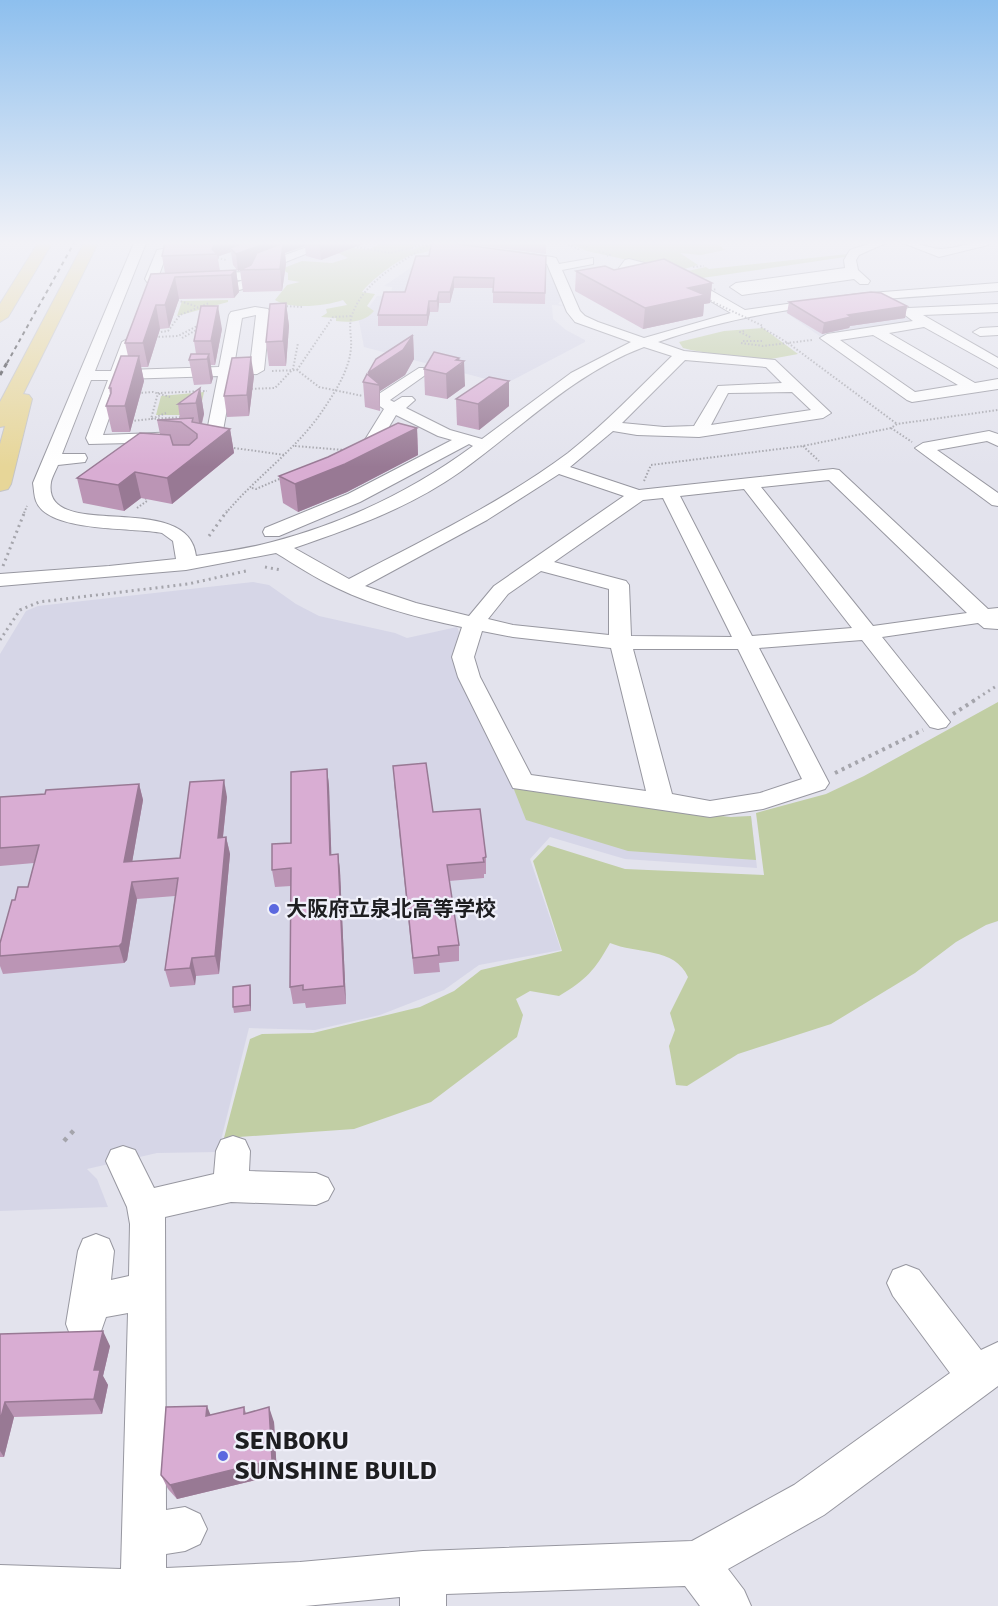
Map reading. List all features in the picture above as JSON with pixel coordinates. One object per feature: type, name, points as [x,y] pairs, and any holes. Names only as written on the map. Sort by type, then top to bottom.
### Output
[{"type":"main road","points":[[0,421],[53,318]]},
{"type":"main road","points":[[0,484],[38,347]]},
{"type":"street","points":[[124,318],[117,375],[94,438],[100,442],[214,436],[236,318]]},
{"type":"street","points":[[84,376],[257,370],[262,318]]},
{"type":"street","points":[[579,318],[643,343],[682,354],[770,363],[823,413],[699,432],[659,433],[608,426]]},
{"type":"street","points":[[0,580],[109,574],[186,564],[367,516],[398,502],[455,468],[580,372],[643,343],[695,325],[726,318]]},
{"type":"street","points":[[917,318],[998,364]]},
{"type":"street","points":[[827,338],[925,323]]},
{"type":"street","points":[[124,331],[84,376],[53,460],[42,483],[41,493],[45,502],[63,514],[80,519],[100,523],[160,525],[171,529],[180,536],[186,550],[186,564]]},
{"type":"street","points":[[876,331],[975,389]]},
{"type":"street","points":[[980,332],[998,332]]},
{"type":"street","points":[[827,338],[912,396],[998,384]]},
{"type":"street","points":[[349,587],[474,519],[557,468],[608,426],[682,354]]},
{"type":"street","points":[[424,370],[379,400],[436,429],[487,443]]},
{"type":"street","points":[[699,432],[723,389],[795,387]]},
{"type":"street","points":[[371,443],[389,413],[422,391]]},
{"type":"street","points":[[436,429],[451,421]]},
{"type":"street","points":[[923,448],[989,436],[998,441]]},
{"type":"street","points":[[276,539],[467,439]]},
{"type":"street","points":[[923,448],[998,501]]},
{"type":"street","points":[[139,456],[151,450],[179,453]]},
{"type":"street","points":[[53,460],[78,459]]},
{"type":"street","points":[[557,468],[638,495],[750,485],[833,474],[993,620]]},
{"type":"street","points":[[750,485],[938,722]]},
{"type":"street","points":[[371,490],[398,502]]},
{"type":"street","points":[[638,495],[541,565],[501,590],[473,624],[463,657],[469,677],[522,782],[710,809],[763,801],[816,783],[670,493]]},
{"type":"street","points":[[276,539],[349,587],[395,604],[473,624],[519,632],[620,642],[745,642],[797,640],[993,620]]},
{"type":"street","points":[[541,565],[619,585],[620,642],[661,801]]},
{"type":"street","points":[[231,1186],[233,1151]]},
{"type":"street","points":[[123,1161],[145,1206],[148,1224],[147,1291],[165,1532],[144,1598]]},
{"type":"street","points":[[145,1206],[231,1186],[316,1189]]},
{"type":"street","points":[[96,1251],[87,1313],[147,1291]]},
{"type":"street","points":[[16,1594],[144,1598],[300,1584],[423,1589],[696,1563],[809,1500],[988,1369],[906,1283]]},
{"type":"street","points":[[696,1563],[728,1606]]},
{"type":"path","points":[[124,331],[169,332],[173,330],[179,318]]},
{"type":"path","points":[[110,394],[275,388],[296,370],[332,318]]},
{"type":"path","points":[[209,536],[219,519],[286,455],[322,411],[347,365],[351,349],[349,329],[351,318]]},
{"type":"path","points":[[747,318],[788,343],[897,424]]},
{"type":"path","points":[[759,328],[763,326]]},
{"type":"path","points":[[175,337],[184,337],[202,327],[234,327]]},
{"type":"path","points":[[748,330],[740,332],[752,338]]},
{"type":"path","points":[[741,343],[763,346],[827,338]]},
{"type":"path","points":[[296,370],[298,343]]},
{"type":"path","points":[[257,370],[296,370],[319,387],[379,400]]},
{"type":"path","points":[[158,393],[170,397]]},
{"type":"path","points":[[151,419],[158,393]]},
{"type":"path","points":[[638,495],[651,465],[803,446],[891,428],[897,424],[998,410]]},
{"type":"path","points":[[151,419],[166,413]]},
{"type":"path","points":[[100,422],[218,416]]},
{"type":"path","points":[[891,428],[923,448]]},
{"type":"path","points":[[232,446],[286,455]]},
{"type":"path","points":[[294,446],[338,451]]},
{"type":"path","points":[[251,488],[256,489],[286,476]]},
{"type":"path","points":[[1,572],[30,499]]},
{"type":"path","points":[[0,640],[20,610],[39,602],[189,584],[267,567],[290,571]]},
{"type":"path","points":[[816,783],[938,722],[998,685]]},
{"type":"path","points":[[64,1141],[75,1128]]},
{"type":"shaded area","points":[[361,318],[553,318],[585,342],[505,384],[364,347],[359,321]]},
{"type":"shaded area","points":[[794,318],[909,318],[912,320],[911,322],[821,337]]},
{"type":"shaded area","name":"大阪府立泉北高等学校","points":[[253,582],[269,585],[296,604],[319,616],[395,633],[407,638],[457,627],[459,632],[453,662],[513,787],[697,814],[751,816],[757,868],[625,859],[550,837],[530,859],[561,950],[479,965],[444,990],[380,1015],[315,1030],[249,1028],[218,1152],[157,1153],[87,1169],[97,1179],[108,1207],[0,1211],[0,654],[26,611],[38,606]]},
{"type":"green space","points":[[336,318],[364,318],[347,322],[336,321]]},
{"type":"green space","points":[[763,328],[798,354],[771,359],[726,356],[683,348],[679,342],[724,331]]},
{"type":"green space","points":[[204,392],[199,415],[156,415],[161,396]]},
{"type":"green space","points":[[998,702],[998,921],[956,942],[915,973],[831,1024],[738,1054],[687,1086],[676,1085],[669,1046],[675,1030],[670,1013],[688,977],[682,967],[664,956],[610,943],[589,974],[559,996],[530,991],[516,999],[523,1015],[517,1037],[431,1102],[354,1129],[224,1138],[250,1039],[262,1034],[313,1033],[420,1007],[454,991],[481,970],[562,951],[533,861],[548,845],[625,869],[764,875],[756,813],[826,794],[864,776]]},
{"type":"green space","points":[[513,787],[697,814],[751,816],[756,860],[628,851],[526,820]]},
{"type":"building","points":[[134,318],[152,318],[143,343],[125,343]]},
{"type":"building","points":[[199,318],[216,318],[211,341],[194,341]]},
{"type":"building","points":[[269,318],[285,318],[283,341],[266,342]]},
{"type":"building","points":[[816,318],[847,318],[824,323]]},
{"type":"building","points":[[413,335],[403,350],[368,373],[376,359]]},
{"type":"building","points":[[434,352],[464,361],[446,374],[424,369]]},
{"type":"building","points":[[191,354],[209,354],[207,359],[189,360]]},
{"type":"building","points":[[121,356],[139,356],[125,406],[106,406],[111,393],[111,388],[109,388]]},
{"type":"building","points":[[251,357],[247,395],[224,396],[232,358]]},
{"type":"building","points":[[367,374],[379,384],[379,385],[363,382]]},
{"type":"building","points":[[489,377],[509,381],[478,404],[456,399]]},
{"type":"building","points":[[200,388],[196,403],[178,404]]},
{"type":"building","points":[[193,418],[192,422],[230,429],[167,478],[135,472],[118,485],[77,478],[140,433],[170,435],[173,445],[189,445],[197,438],[197,434],[181,422],[157,420]]},
{"type":"building","points":[[398,423],[417,428],[345,464],[295,484],[279,476],[328,457]]},
{"type":"building","points":[[426,763],[433,812],[480,809],[486,857],[483,858],[484,862],[447,865],[459,945],[438,947],[439,955],[413,958],[393,766]]},
{"type":"building","points":[[327,769],[330,855],[338,854],[344,986],[303,990],[303,985],[290,987],[291,868],[272,870],[272,844],[291,843],[291,772]]},
{"type":"building","points":[[224,780],[218,838],[226,837],[215,956],[192,958],[190,968],[165,970],[178,878],[132,882],[122,943],[119,946],[0,956],[0,943],[12,900],[15,900],[18,887],[28,887],[39,845],[0,848],[0,797],[45,794],[46,790],[139,784],[124,862],[180,858],[190,782]]},
{"type":"building","points":[[250,985],[250,1005],[233,1007],[233,987]]},
{"type":"building","points":[[103,1331],[94,1370],[100,1370],[94,1399],[5,1402],[0,1421],[0,1334]]},
{"type":"building","name":"SENBOKU SUNSHINE BUILD","points":[[207,1406],[206,1416],[244,1407],[244,1414],[269,1407],[272,1460],[170,1485],[161,1475],[166,1407]]},
{"type":"railway","points":[[7,363],[32,318]]},
{"type":"railway","points":[[0,375],[8,361]]},
{"type":"place","name":"大阪府立泉北高等学校","points":[[274,909]]},
{"type":"place","name":"SENBOKU SUNSHINE BUILD","points":[[223,1456]]}]
